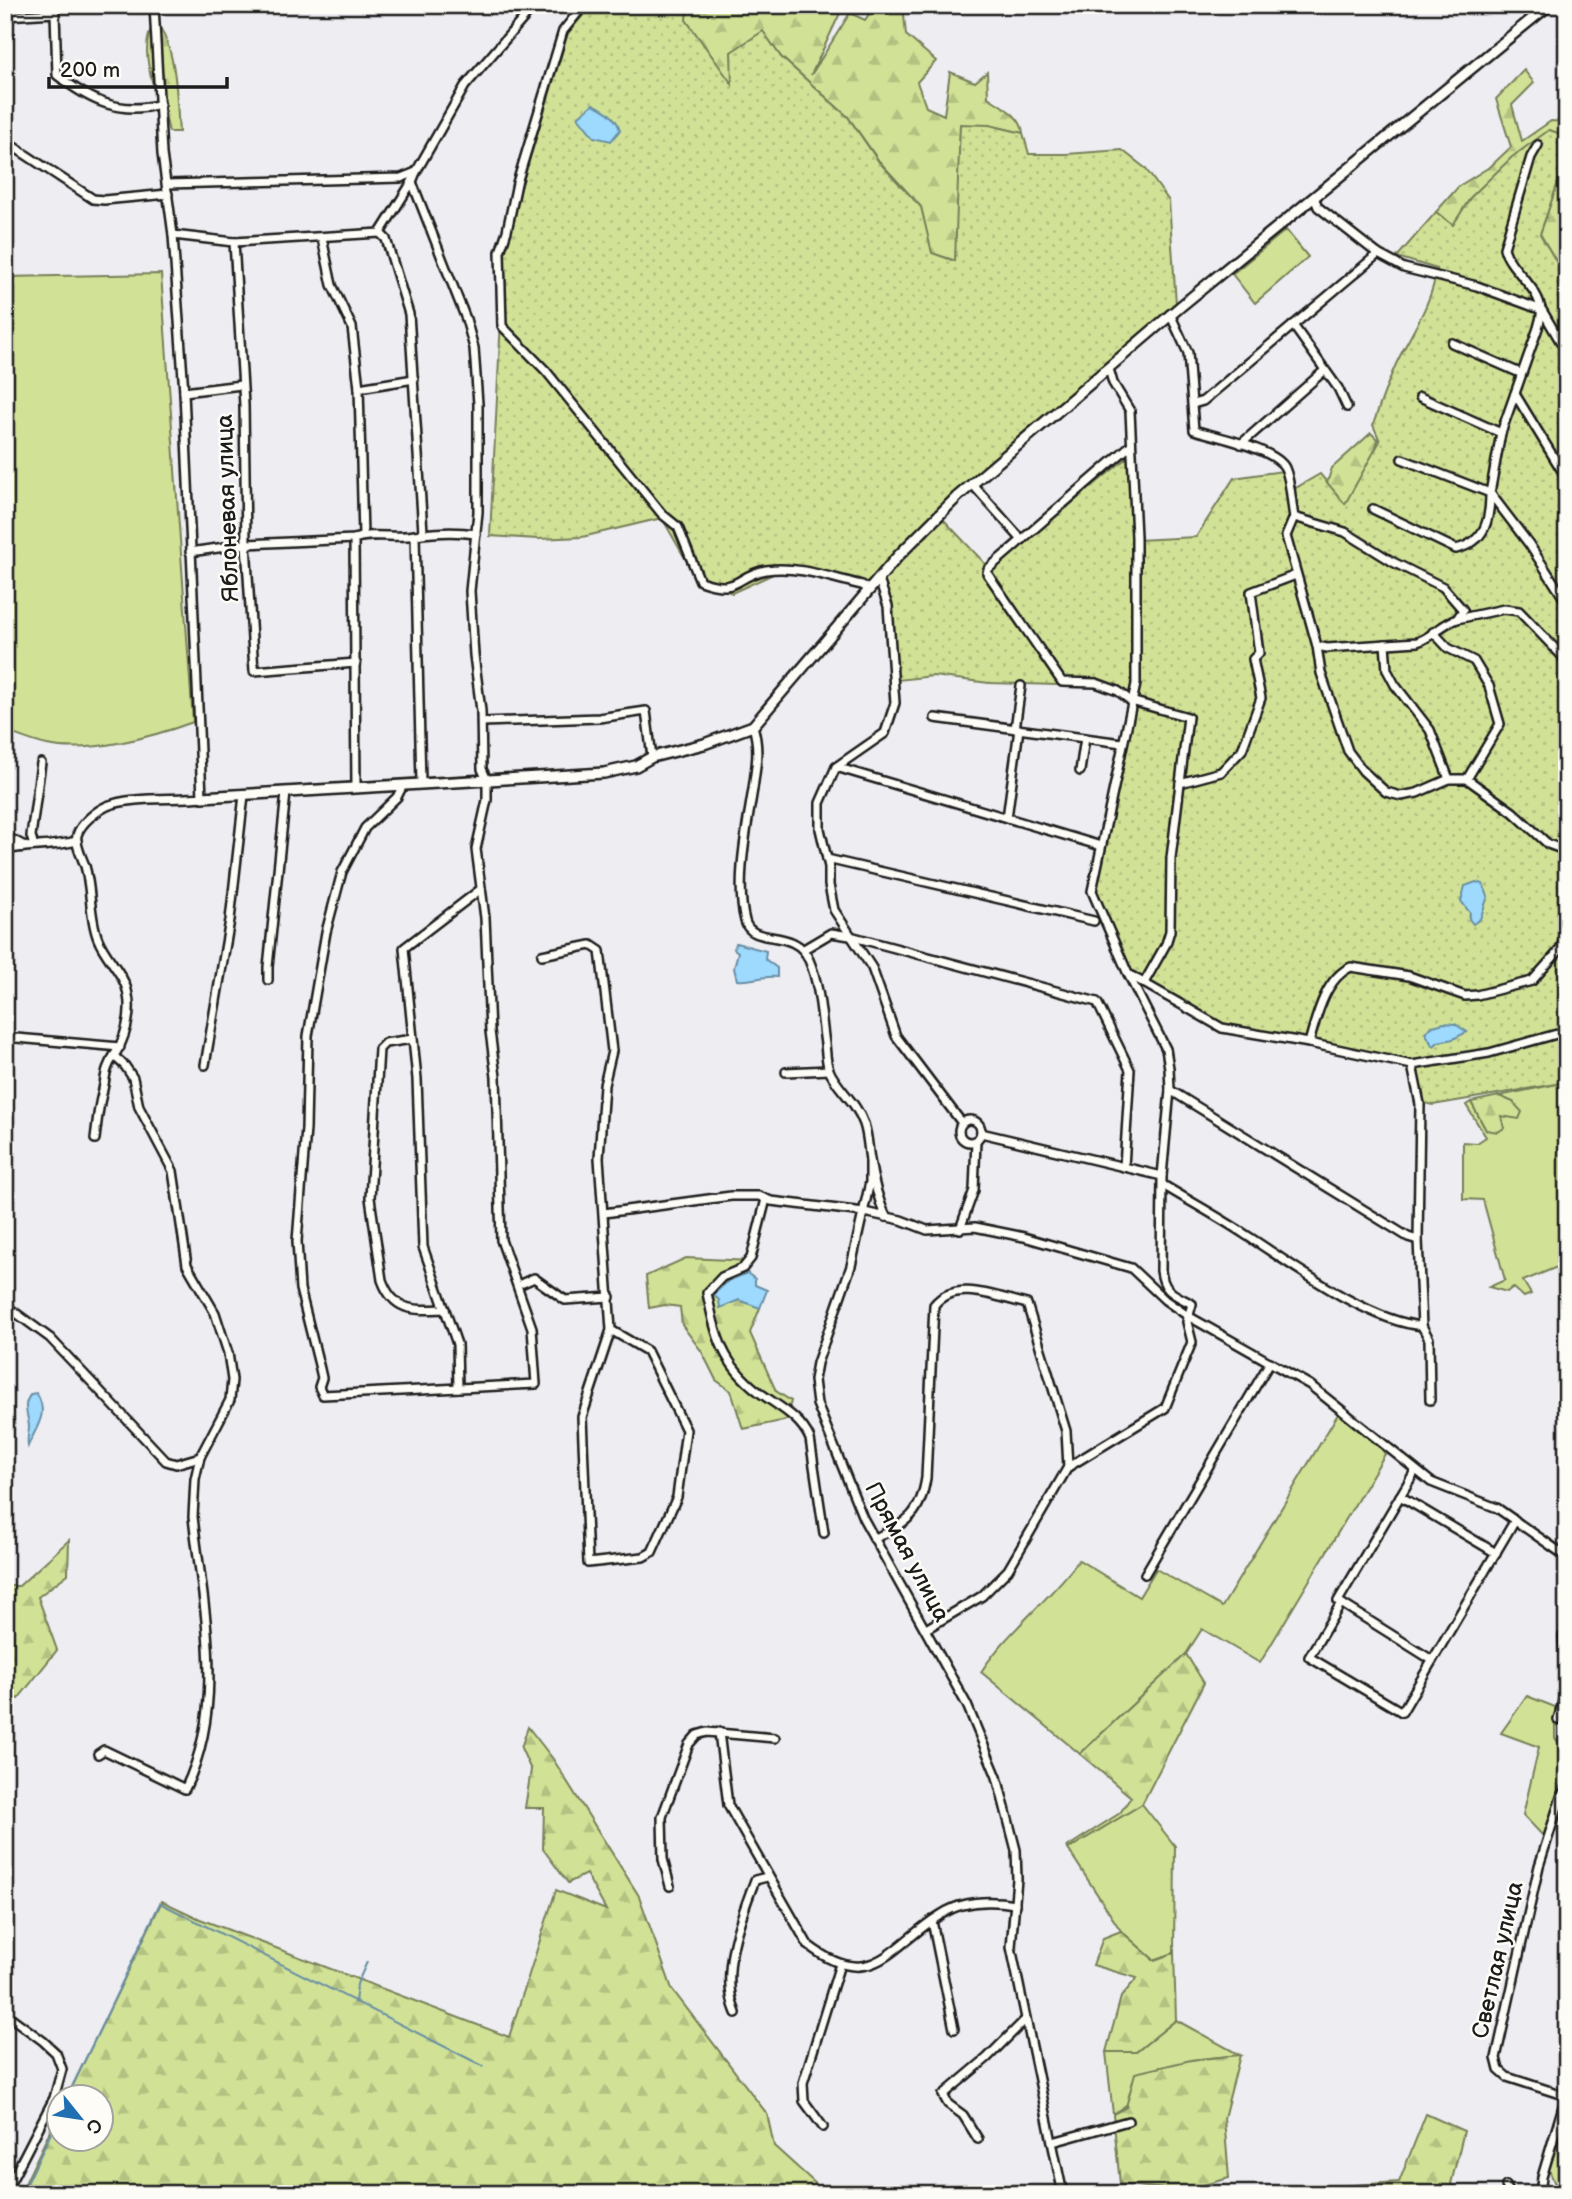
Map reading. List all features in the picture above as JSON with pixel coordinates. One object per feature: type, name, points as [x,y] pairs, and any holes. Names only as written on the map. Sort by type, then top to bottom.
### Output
[{"type":"street","points":[[154,5],[162,154],[173,235],[184,392],[202,797]]},
{"type":"street","points":[[380,233],[412,182],[465,86],[535,5]]},
{"type":"street","points":[[584,5],[563,31],[517,183],[500,252],[502,327],[554,380],[662,514],[678,527],[700,581],[719,588],[732,586],[764,570],[795,569],[862,585],[870,590]]},
{"type":"street","points":[[95,1139],[104,1073],[120,1047],[127,1024],[129,998],[121,976],[98,939],[85,868],[77,841],[77,835],[90,817],[106,806],[120,802],[604,772],[636,766],[652,757],[704,744],[753,726],[898,556],[972,485],[1170,314],[1549,5]]},
{"type":"street","points":[[5,16],[55,13],[57,75],[100,103],[141,110],[160,104]]},
{"type":"street","points":[[5,141],[93,199],[168,194]]},
{"type":"street","points":[[1538,145],[1531,157],[1504,248],[1507,258],[1534,294],[1567,352]]},
{"type":"street","points":[[167,184],[401,178],[416,172]]},
{"type":"street","points":[[403,785],[397,797],[365,828],[342,872],[326,932],[307,1056],[306,1129],[298,1241],[300,1289],[322,1378],[319,1387],[323,1395],[536,1384],[532,1328],[501,1240],[496,1077],[490,1031],[485,918],[476,849],[487,800],[487,780],[482,769],[482,722],[470,591],[478,512],[478,404],[474,348],[466,319],[412,182]]},
{"type":"street","points":[[1314,197],[1318,207],[1378,254],[1404,268],[1476,286],[1542,310]]},
{"type":"street","points":[[173,235],[234,242],[380,233],[386,239],[409,314],[414,379],[419,534],[421,783]]},
{"type":"street","points":[[322,238],[332,285],[352,327],[359,388],[363,536]]},
{"type":"street","name":"Яблоневая улица","points":[[234,242],[254,671],[356,663]]},
{"type":"street","points":[[1194,404],[1203,401],[1378,254]]},
{"type":"street","points":[[1373,509],[1456,549],[1476,540],[1487,528],[1501,432],[1542,310]]},
{"type":"street","points":[[1170,314],[1188,353],[1194,430],[1241,444],[1280,460],[1286,469],[1294,517],[1286,536],[1317,646],[1321,673],[1349,751],[1363,771],[1386,792],[1401,796],[1417,793],[1449,779],[1467,779],[1513,811],[1548,844],[1567,851]]},
{"type":"street","points":[[1293,325],[1338,388],[1347,407]]},
{"type":"street","points":[[1452,343],[1520,373]]},
{"type":"street","points":[[926,1629],[982,1596],[1008,1570],[1068,1467],[1164,1408],[1192,1342],[1187,1322],[1192,1304],[1168,1291],[1162,1283],[1160,1231],[1170,1090],[1166,1049],[1128,974],[1092,891],[1136,684],[1136,537],[1130,411],[1113,383],[1109,369]]},
{"type":"street","points":[[1241,444],[1324,371]]},
{"type":"street","points":[[359,388],[414,379]]},
{"type":"street","points":[[184,392],[241,385]]},
{"type":"street","points":[[1515,394],[1567,479]]},
{"type":"street","points":[[1420,397],[1501,432]]},
{"type":"street","points":[[1131,444],[988,569],[987,573],[1062,682],[1096,683],[1118,691],[1131,701],[1188,716],[1171,858],[1170,931],[1166,944],[1144,983]]},
{"type":"street","points":[[1402,458],[1490,493],[1529,544],[1567,603]]},
{"type":"street","points":[[972,485],[1022,540]]},
{"type":"street","points":[[1294,517],[1345,532],[1393,562],[1443,587],[1463,610],[1457,619]]},
{"type":"street","points":[[190,552],[246,544],[354,540],[363,536],[476,534]]},
{"type":"street","points":[[354,540],[356,788]]},
{"type":"street","points":[[1180,783],[1221,772],[1242,750],[1261,698],[1253,659],[1259,653],[1251,592],[1296,575]]},
{"type":"street","points":[[879,580],[888,606],[895,703],[885,733],[836,768],[820,803],[820,829],[834,910],[872,968],[896,1036],[962,1123]]},
{"type":"street","points":[[1317,646],[1327,648],[1418,642],[1442,624],[1504,609],[1519,611],[1567,661]]},
{"type":"street","points":[[1433,632],[1448,648],[1474,660],[1489,686],[1500,723],[1467,779]]},
{"type":"street","points":[[1385,644],[1387,670],[1395,685],[1430,730],[1449,779]]},
{"type":"street","points":[[1007,818],[1021,685]]},
{"type":"street","points":[[482,722],[599,718],[646,711],[652,757]]},
{"type":"street","points":[[935,718],[1122,743]]},
{"type":"street","points":[[753,726],[759,760],[743,858],[743,907],[746,925],[753,932],[799,944],[804,949],[811,964],[816,988],[829,1070],[852,1100],[863,1121],[878,1199],[886,1217]]},
{"type":"street","points":[[1080,771],[1085,738]]},
{"type":"street","points":[[30,846],[41,763]]},
{"type":"street","points":[[836,768],[1101,846]]},
{"type":"street","points":[[268,980],[286,793]]},
{"type":"street","points":[[205,1065],[227,942],[244,795]]},
{"type":"street","points":[[5,836],[30,846]]},
{"type":"street","points":[[5,850],[57,846],[77,841]]},
{"type":"street","points":[[827,859],[1094,922]]},
{"type":"street","points":[[458,1388],[457,1344],[423,1247],[417,1079],[404,948],[481,889]]},
{"type":"street","points":[[804,949],[831,933],[849,936],[1097,1002],[1130,1070],[1124,1167]]},
{"type":"street","points":[[1309,1043],[1321,1000],[1345,969],[1351,967],[1409,976],[1465,996],[1532,981],[1558,952],[1567,936]]},
{"type":"street","points":[[541,955],[591,945],[600,951],[612,1051],[604,1085],[599,1158],[611,1330],[582,1417],[588,1563],[643,1557],[652,1552],[677,1497],[686,1430],[647,1351],[611,1330]]},
{"type":"street","points":[[1558,952],[1567,956]]},
{"type":"street","points":[[1128,974],[1222,1028],[1412,1065],[1489,1053],[1564,1032],[1567,1027]]},
{"type":"street","points":[[5,1037],[120,1047]]},
{"type":"street","points":[[413,1039],[385,1043],[379,1049],[370,1198],[385,1290],[397,1304],[413,1310],[445,1309]]},
{"type":"street","points":[[98,1754],[104,1750],[185,1789],[199,1757],[207,1713],[208,1647],[193,1517],[195,1479],[200,1457],[230,1400],[232,1381],[228,1353],[215,1313],[187,1265],[173,1171],[139,1107],[133,1078],[114,1056]]},
{"type":"street","points":[[1412,1065],[1420,1104],[1418,1240],[1422,1326],[1429,1339],[1430,1400]]},
{"type":"street","points":[[786,1072],[829,1070]]},
{"type":"street","points":[[1170,1090],[1408,1237],[1418,1240]]},
{"type":"street","points":[[960,1229],[974,1190],[976,1141],[981,1133],[980,1126],[975,1121],[962,1123],[959,1130],[962,1140],[976,1141]]},
{"type":"street","points":[[981,1133],[1124,1167],[1163,1181],[1296,1269],[1373,1312],[1404,1324],[1422,1326]]},
{"type":"street","name":"Прямая улица","points":[[870,1160],[870,1182],[851,1266],[817,1363],[814,1380],[817,1404],[825,1429],[874,1539],[967,1706],[997,1777],[1016,1850],[1017,1880],[1011,1947],[1063,2194]]},
{"type":"street","points":[[604,1213],[732,1196],[759,1196],[864,1212],[928,1230],[975,1227],[1024,1237],[1131,1268],[1166,1300],[1188,1315],[1310,1385],[1431,1482],[1456,1494],[1482,1500],[1567,1557]]},
{"type":"street","points":[[766,1199],[751,1258],[743,1268],[722,1277],[707,1293],[716,1334],[724,1355],[757,1390],[799,1421],[810,1438],[824,1533]]},
{"type":"street","points":[[523,1283],[534,1278],[565,1300],[610,1297]]},
{"type":"street","points":[[874,1539],[909,1519],[921,1503],[926,1478],[934,1305],[949,1293],[967,1291],[1027,1304],[1066,1431],[1068,1467]]},
{"type":"street","points":[[5,1305],[50,1338],[166,1461],[176,1464],[200,1457]]},
{"type":"street","points":[[1145,1574],[1270,1362]]},
{"type":"street","points":[[1415,1471],[1338,1601],[1432,1660]]},
{"type":"street","points":[[1400,1496],[1496,1553]]},
{"type":"street","points":[[1341,1603],[1309,1657],[1402,1712],[1515,1520]]},
{"type":"street","points":[[1558,1720],[1566,1685],[1563,1636],[1567,1631]]},
{"type":"street","points":[[719,1732],[728,1805],[808,1945],[829,1960],[858,1966],[878,1961],[903,1946],[932,1921],[958,1906],[991,1901],[1015,1904]]},
{"type":"street","points":[[670,1886],[663,1859],[662,1817],[689,1744],[697,1735],[719,1732],[775,1738]]},
{"type":"street","name":"Светлая улица","points":[[1566,2094],[1507,2077],[1499,2070],[1496,2058],[1539,1866],[1562,1794],[1567,1791]]},
{"type":"street","points":[[736,2013],[730,1998],[729,1975],[740,1926],[755,1880],[767,1877]]},
{"type":"street","points":[[932,1921],[954,2029]]},
{"type":"street","points":[[823,2127],[804,2101],[803,2083],[840,1964]]},
{"type":"street","points":[[5,2013],[50,2047],[56,2053],[62,2069],[54,2098],[5,2193]]},
{"type":"street","points":[[978,2139],[962,2115],[948,2104],[943,2095],[987,2058],[1026,2019]]},
{"type":"street","points":[[1541,2194],[1542,2177],[1566,2094]]},
{"type":"street","points":[[1053,2143],[1128,2121]]},
{"type":"street","points":[[1506,2186],[1510,2194]]},
{"type":"street","points":[[1549,2194],[1567,2189]]},
{"type":"green space","points":[[592,5],[687,5],[686,20],[732,84],[731,52],[763,31],[781,57],[848,117],[879,162],[921,207],[932,253],[955,261],[960,124],[989,125],[1023,133],[1029,154],[1122,150],[1145,168],[1169,201],[1176,304],[954,497],[873,583],[784,569],[732,593],[698,581],[662,518],[582,537],[538,539],[490,536],[505,240],[568,33]]},
{"type":"green space","points":[[687,5],[848,5],[841,11],[811,75],[850,13],[865,20],[875,5],[903,5],[906,35],[936,61],[917,82],[926,107],[944,115],[950,72],[975,82],[987,72],[988,97],[1019,121],[1023,133],[989,125],[960,125],[956,261],[931,253],[921,207],[879,161],[848,117],[781,57],[763,32],[732,85],[686,20]]},
{"type":"green space","points":[[156,21],[172,60],[179,132],[169,132],[162,103],[149,69],[147,43]]},
{"type":"green space","points":[[1524,70],[1534,83],[1512,105],[1522,141],[1551,121],[1567,122],[1567,136],[1549,130],[1471,197],[1453,226],[1436,212],[1459,186],[1491,166],[1511,147],[1496,99]]},
{"type":"green space","points":[[1549,130],[1567,136],[1567,156],[1540,234],[1567,280],[1567,1082],[1433,1105],[1422,1102],[1418,1068],[1224,1028],[1133,974],[1095,893],[1120,761],[1132,713],[1139,704],[1138,540],[1196,537],[1234,478],[1282,471],[1292,490],[1320,474],[1345,504],[1380,441],[1373,425],[1379,407],[1435,281],[1437,269],[1397,257],[1436,212],[1453,225],[1471,197],[1512,157]]},
{"type":"green space","points":[[1567,156],[1567,280],[1540,234]]},
{"type":"green space","points":[[1286,230],[1308,257],[1255,303],[1232,274]]},
{"type":"green space","points":[[161,274],[193,722],[140,738],[101,746],[64,747],[42,744],[5,731],[5,277]]},
{"type":"green space","points":[[1371,433],[1378,440],[1369,471],[1344,511],[1334,500],[1327,483],[1332,468]]},
{"type":"green space","points":[[1129,456],[1133,544],[1132,683],[1127,698],[1090,686],[989,683],[933,676],[898,680],[884,575],[943,519],[991,570]]},
{"type":"green space","points":[[1567,1082],[1567,1263],[1523,1281],[1531,1294],[1524,1297],[1513,1287],[1507,1292],[1489,1287],[1505,1280],[1483,1200],[1463,1199],[1463,1142],[1477,1143],[1486,1137],[1466,1105],[1471,1102],[1486,1130],[1513,1102],[1499,1096]]},
{"type":"green space","points":[[1499,1096],[1513,1102],[1522,1112],[1519,1119],[1501,1116],[1504,1128],[1498,1132],[1486,1130],[1471,1102]]},
{"type":"green space","points":[[686,1258],[752,1261],[734,1267],[747,1273],[728,1281],[739,1300],[760,1308],[750,1333],[776,1391],[791,1401],[786,1420],[743,1429],[731,1391],[716,1380],[702,1352],[682,1325],[680,1307],[665,1305],[649,1308],[646,1276]]},
{"type":"green space","points":[[1338,1414],[1379,1446],[1385,1454],[1260,1663],[1202,1629],[1186,1654],[1080,1754],[981,1672],[1004,1642],[1079,1560],[1139,1597],[1156,1569],[1222,1607]]},
{"type":"green space","points":[[69,1540],[68,1574],[38,1597],[57,1650],[18,1699],[5,1692],[5,1586],[19,1586]]},
{"type":"green space","points":[[1186,1654],[1204,1683],[1142,1804],[1068,1849],[1067,1847],[1120,1813],[1131,1797],[1080,1754]]},
{"type":"green space","points":[[1527,1696],[1555,1707],[1555,1739],[1567,1747],[1567,1783],[1559,1787],[1546,1839],[1523,1815],[1539,1747],[1501,1733]]},
{"type":"green space","points":[[528,1727],[553,1759],[639,1896],[672,1989],[767,2114],[774,2146],[816,2184],[821,2194],[20,2194],[46,2139],[46,2154],[116,2154],[116,2084],[73,2084],[162,1901],[200,1919],[509,2037],[556,1890],[606,1910],[586,1874],[568,1883],[543,1849],[544,1808],[525,1808],[531,1770],[521,1748]]},
{"type":"green space","points":[[1142,1804],[1175,1846],[1174,1953],[1154,1960],[1121,1931],[1068,1849]]},
{"type":"green space","points":[[1121,1931],[1154,1960],[1174,1953],[1176,2020],[1136,2052],[1106,2052],[1121,1997],[1137,1978],[1093,1965],[1103,1938]]},
{"type":"green space","points":[[1176,2020],[1240,2055],[1191,2060],[1113,2114],[1106,2052],[1136,2052]]},
{"type":"green space","points":[[1240,2055],[1224,2118],[1229,2178],[1182,2191],[1120,2184],[1113,2114],[1126,2107],[1135,2073],[1191,2060]]},
{"type":"green space","points":[[1567,2112],[1567,2185],[1555,2184],[1549,2170]]},
{"type":"green space","points":[[1426,2114],[1464,2131],[1451,2184],[1469,2194],[1278,2194],[1278,2190],[1399,2182]]},
{"type":"water","points":[[593,104],[610,114],[618,125],[620,130],[611,141],[594,137],[578,117]]},
{"type":"water","points":[[1476,882],[1483,884],[1488,896],[1480,919],[1473,924],[1469,919],[1470,913],[1461,901],[1465,886]]},
{"type":"water","points":[[736,943],[766,951],[765,959],[777,968],[777,977],[737,980],[734,968],[738,952],[734,949]]},
{"type":"water","points":[[1444,1023],[1455,1024],[1467,1032],[1438,1042],[1434,1046],[1425,1032]]},
{"type":"water","points":[[747,1273],[755,1279],[755,1285],[767,1290],[760,1308],[739,1300],[720,1308],[719,1300],[713,1295],[728,1281]]},
{"type":"water","points":[[36,1393],[42,1414],[28,1446],[26,1403],[31,1394]]},
{"type":"waterway","points":[[74,2084],[160,1903],[483,2066]]},
{"type":"waterway","points":[[355,2003],[357,1984],[367,1962]]},
{"type":"waterway","points":[[22,2194],[46,2143]]}]
